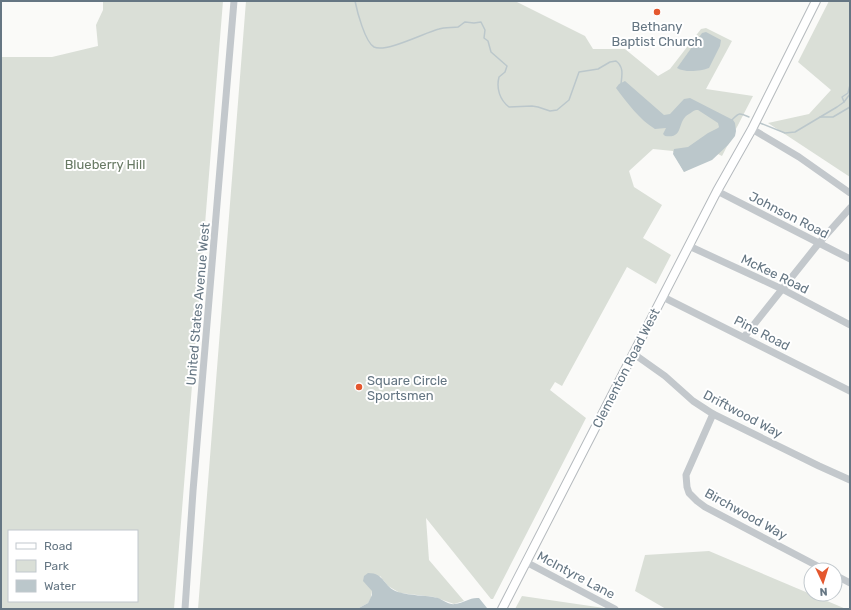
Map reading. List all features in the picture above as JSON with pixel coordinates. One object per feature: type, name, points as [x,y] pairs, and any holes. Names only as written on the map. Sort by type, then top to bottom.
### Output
[{"type":"main road","name":"Clementon Road West","points":[[502,609],[717,192],[752,129],[816,1]]},
{"type":"street","name":"United States Avenue West","points":[[185,609],[193,491],[234,1]]},
{"type":"street","points":[[752,129],[799,156],[850,193]]},
{"type":"street","name":"Johnson Road","points":[[717,192],[850,259]]},
{"type":"street","points":[[744,337],[819,243],[850,208]]},
{"type":"street","name":"McKee Road","points":[[689,246],[782,289],[850,325]]},
{"type":"street","name":"Pine Road","points":[[663,297],[850,391]]},
{"type":"street","name":"Driftwood Way","points":[[634,354],[665,376],[693,401],[713,414],[850,480]]},
{"type":"street","name":"Birchwood Way","points":[[713,414],[686,475],[689,493],[705,508],[810,562]]},
{"type":"street","name":"McIntyre Lane","points":[[526,562],[615,609]]},
{"type":"green space","name":"Blueberry Hill","points":[[103,1],[223,1],[174,609],[1,609],[1,57],[52,57],[98,46],[96,25],[103,10]]},
{"type":"green space","points":[[246,1],[515,1],[585,36],[593,49],[625,49],[658,76],[670,69],[701,29],[706,28],[732,41],[706,89],[753,96],[722,156],[718,154],[684,172],[673,151],[653,149],[629,171],[634,187],[662,205],[643,238],[671,255],[656,284],[627,267],[562,386],[555,382],[550,390],[586,418],[493,599],[491,599],[426,518],[429,560],[464,601],[454,604],[434,597],[400,593],[388,586],[380,576],[372,591],[371,598],[368,603],[357,609],[198,609]]},
{"type":"green space","points":[[829,1],[850,1],[850,177],[768,123],[809,114],[831,90],[798,62]]},
{"type":"green space","points":[[709,551],[803,591],[803,602],[829,602],[846,609],[666,609],[635,591],[645,555]]},
{"type":"green space","points":[[522,596],[611,609],[515,609]]},
{"type":"water","points":[[706,32],[721,40],[720,46],[709,68],[684,71],[677,68],[702,33]]},
{"type":"water","points":[[625,81],[664,115],[670,114],[684,99],[690,98],[733,120],[736,131],[735,136],[712,160],[684,172],[673,154],[674,149],[688,147],[718,128],[718,123],[698,110],[695,110],[685,117],[675,135],[665,136],[663,134],[666,128],[655,129],[644,121],[616,88],[619,84]]},
{"type":"water","points":[[368,573],[378,575],[389,587],[398,592],[438,598],[453,604],[473,598],[479,598],[487,608],[357,609],[368,603],[372,595],[372,591],[363,581],[364,576]]},
{"type":"waterway","points":[[355,1],[362,26],[368,39],[374,47],[380,48],[396,45],[439,29],[458,27],[465,22],[481,22],[485,30],[484,38],[488,41],[491,52],[507,66],[505,72],[499,77],[498,90],[501,98],[509,107],[532,106],[550,111],[557,110],[569,100],[579,72],[598,69],[610,62],[616,61],[619,63],[622,71],[621,84]]},
{"type":"waterway","points":[[827,1],[833,1]]},
{"type":"waterway","points":[[844,102],[842,97],[848,93],[850,85]]},
{"type":"waterway","points":[[760,123],[785,133],[795,132],[837,107],[844,102],[850,94]]},
{"type":"waterway","points":[[820,117],[833,117],[850,107]]},
{"type":"waterway","points":[[731,121],[739,114],[749,117]]},
{"type":"place","name":"Bethany Baptist Church","points":[[657,12]]},
{"type":"place","name":"Square Circle Sportsmen","points":[[359,387]]}]
